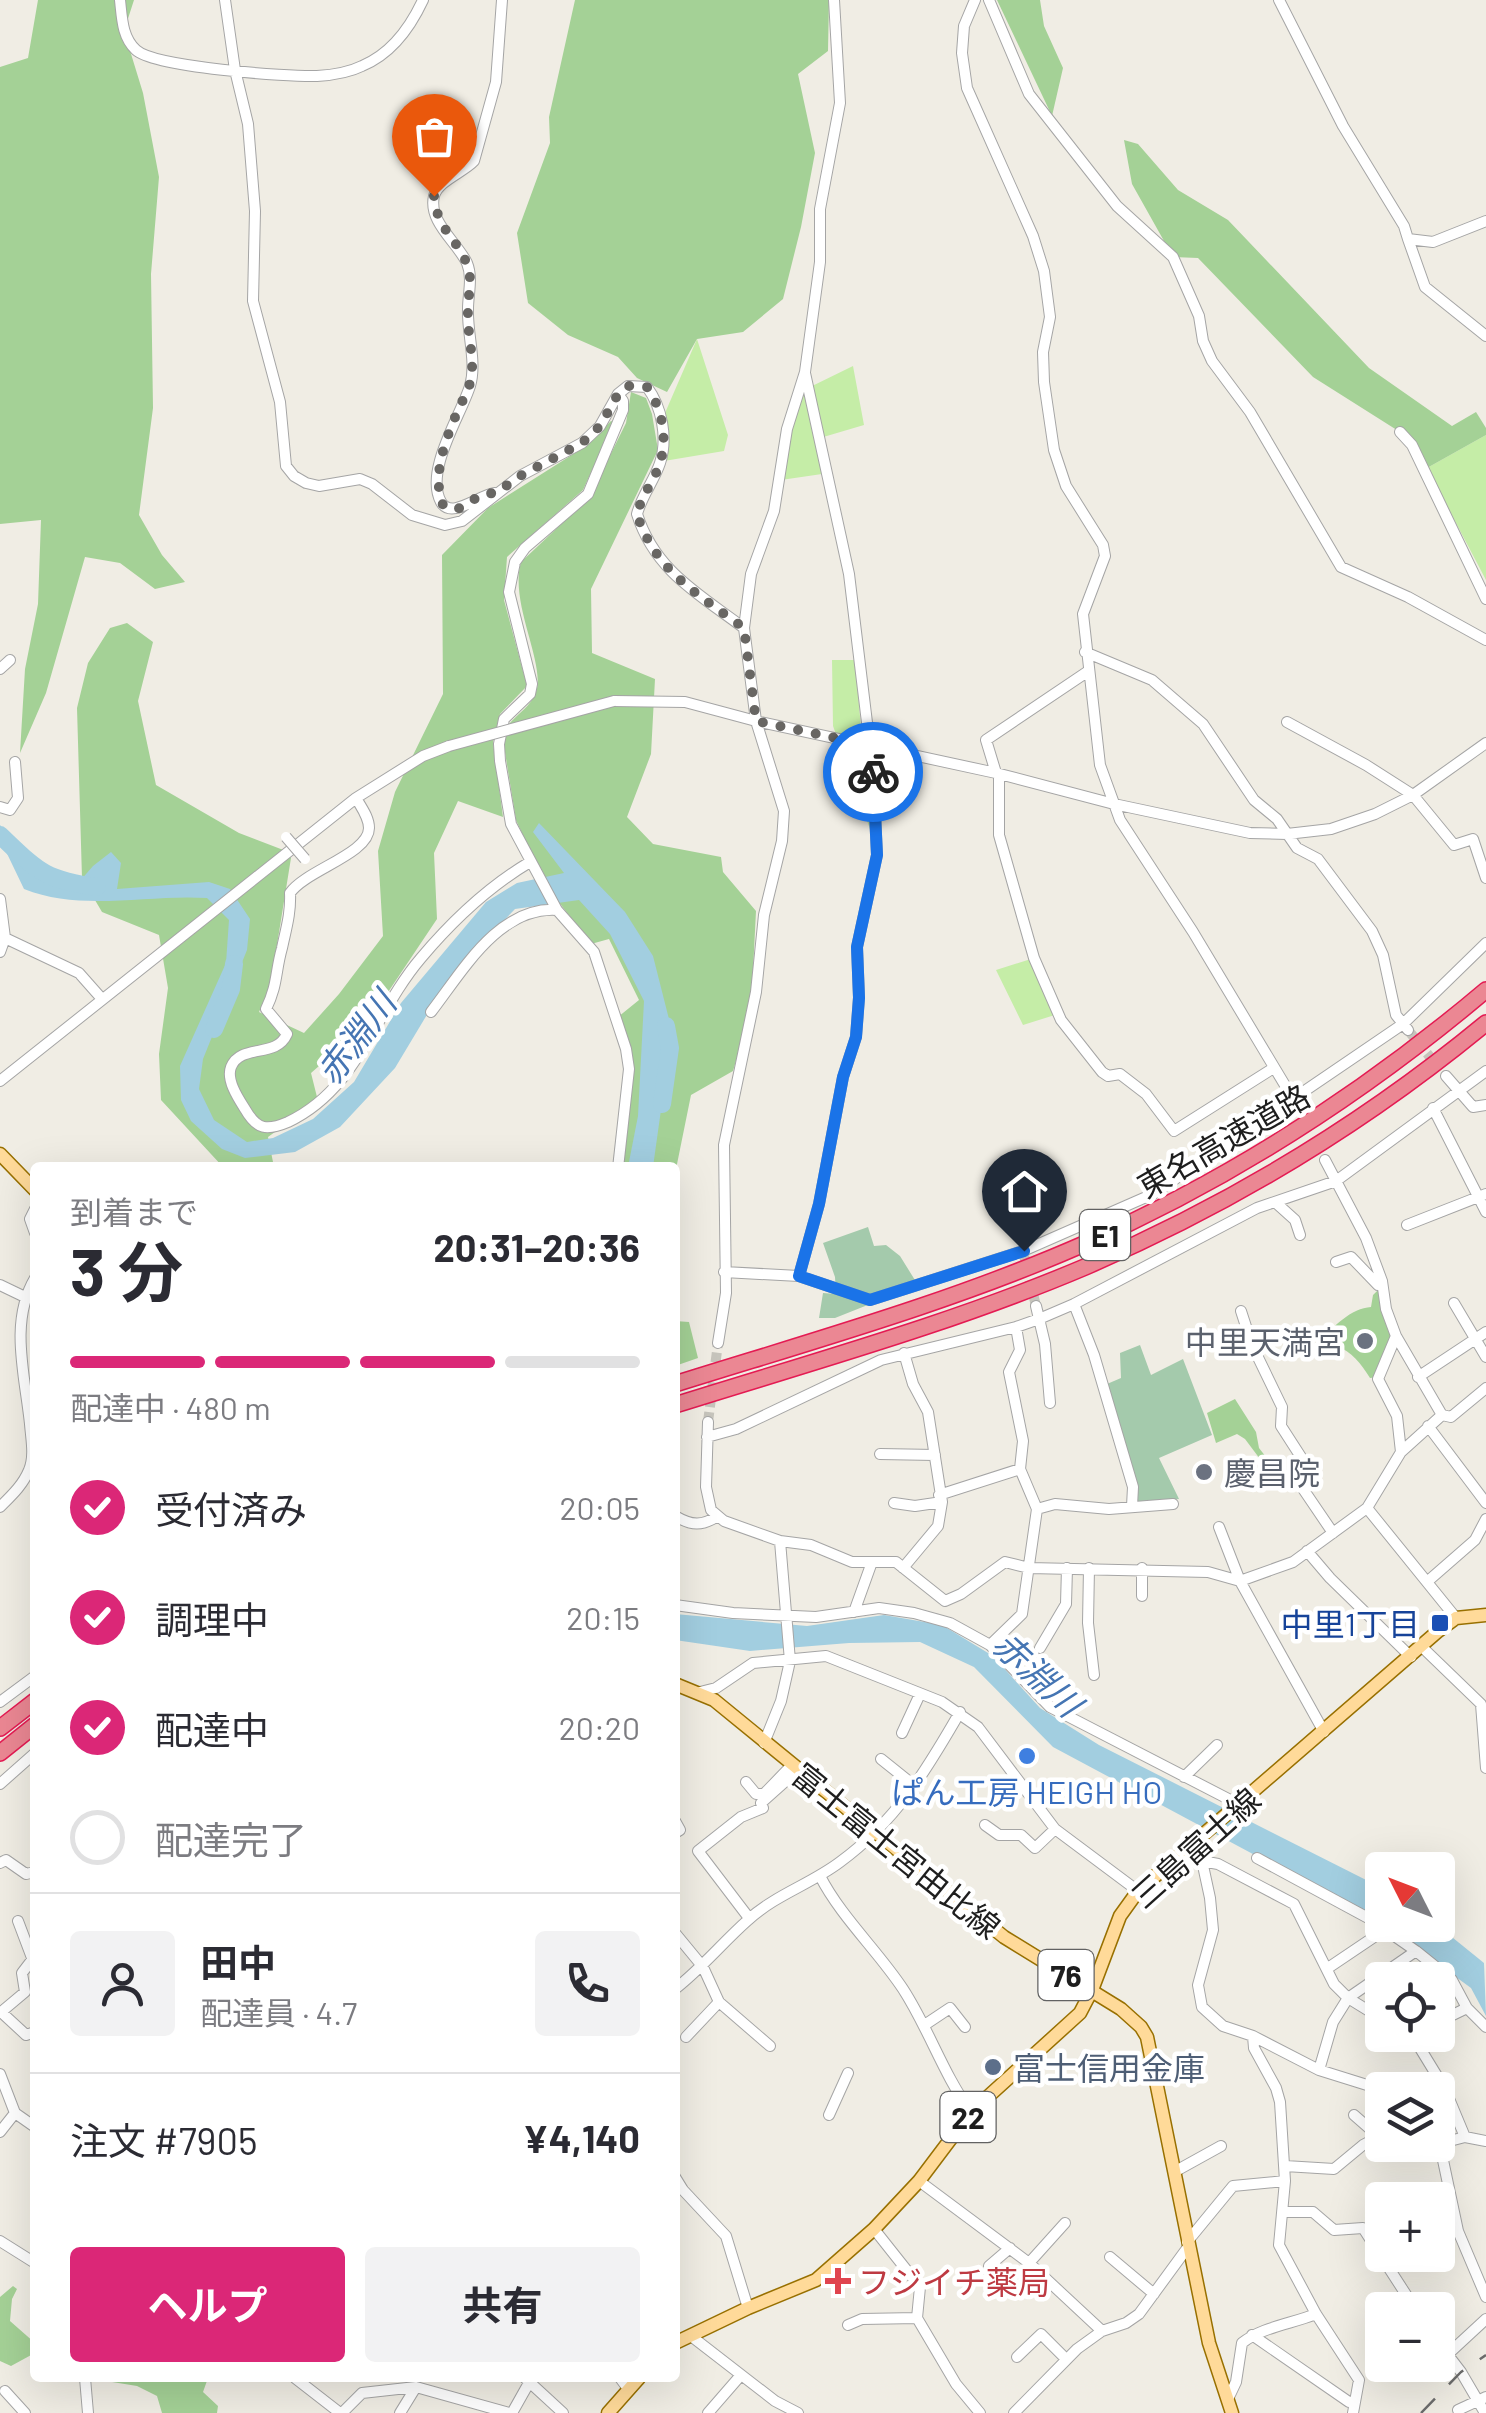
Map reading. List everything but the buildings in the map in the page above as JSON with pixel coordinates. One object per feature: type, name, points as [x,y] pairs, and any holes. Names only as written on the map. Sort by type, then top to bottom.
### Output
[{"type":"highway","name":"東名高速道路","points":[[680,1382],[935,1301],[1036,1264],[1138,1220],[1308,1125],[1392,1067],[1486,990]]},
{"type":"highway","name":"東名高速道路","points":[[680,1403],[901,1334],[1044,1283],[1121,1250],[1218,1203],[1313,1147],[1410,1083],[1486,1023]]},
{"type":"highway","points":[[0,1728],[30,1706]]},
{"type":"highway","points":[[0,1753],[30,1729]]},
{"type":"main road","points":[[0,1154],[30,1185]]},
{"type":"main road","points":[[1456,1618],[1486,1615]]},
{"type":"main road","name":"三島富士線","points":[[680,2341],[816,2280],[874,2228],[919,2181],[971,2112],[1080,2013],[1120,1916],[1138,1891],[1456,1618]]},
{"type":"main road","name":"富士富士宮由比線","points":[[680,1686],[700,1692],[1004,1937],[1121,2009],[1141,2027],[1147,2037],[1209,2342],[1230,2406]]},
{"type":"main road","points":[[608,2413],[636,2382]]},
{"type":"street","points":[[120,0],[124,31],[133,48],[147,59],[314,76],[366,65],[403,36],[423,0]]},
{"type":"street","points":[[226,0],[235,70],[248,124],[256,211],[253,301],[280,402],[286,466],[294,476],[306,484],[320,486],[360,479],[412,515],[444,525],[462,521],[520,476],[582,443],[600,426],[618,394],[628,386],[647,387],[656,400],[664,433],[660,462],[637,514],[644,536],[660,562],[688,590],[744,628]]},
{"type":"street","points":[[496,493],[483,494],[456,510],[448,509],[442,504],[436,485],[456,413],[471,382],[472,367],[470,276],[467,263],[436,215],[434,196],[441,185],[474,161],[496,82],[502,0]]},
{"type":"street","points":[[718,1343],[726,1293],[724,1144],[756,992],[764,916],[782,841],[784,812],[756,721],[744,628],[751,574],[774,511],[787,430],[805,372],[820,262],[820,209],[840,102],[834,0]]},
{"type":"street","points":[[975,0],[964,26],[967,88],[1033,236],[1044,271],[1050,317],[1043,352],[1044,382],[1054,450],[1066,486],[1102,544],[1105,556],[1083,614],[1100,765],[1120,820],[1193,932],[1301,1112]]},
{"type":"street","points":[[989,0],[1029,94],[1117,206],[1172,257],[1199,316],[1203,341],[1212,361],[1250,412],[1341,566],[1486,640]]},
{"type":"street","points":[[1279,0],[1344,126],[1404,226],[1426,287],[1486,336]]},
{"type":"street","points":[[1408,239],[1433,242],[1486,222]]},
{"type":"street","points":[[799,1276],[819,1204],[843,1077],[856,1037],[857,947],[877,855],[869,745],[848,574],[805,372]]},
{"type":"street","points":[[618,394],[623,410],[588,494],[514,562],[509,592],[532,684],[530,694],[504,720],[500,761],[511,824],[557,910],[594,952],[618,1017],[629,1070],[619,1162]]},
{"type":"street","points":[[1400,432],[1412,445],[1486,599]]},
{"type":"street","points":[[1086,652],[1152,680],[1203,724],[1246,790],[1277,819],[1296,848],[1318,859],[1372,931],[1383,955],[1396,1015],[1405,1027]]},
{"type":"street","points":[[0,670],[10,660]]},
{"type":"street","points":[[1087,672],[986,740],[998,774],[999,835],[1034,958],[1060,1020],[1102,1072],[1108,1076],[1120,1074],[1146,1094],[1174,1130],[1272,1069]]},
{"type":"street","points":[[0,1081],[356,798],[423,756],[614,701],[685,702],[1114,804],[1250,832],[1287,834],[1332,829],[1413,795],[1486,743]]},
{"type":"street","points":[[1287,722],[1413,795],[1454,845],[1473,839],[1486,878]]},
{"type":"street","points":[[0,798],[5,808],[18,798],[16,762]]},
{"type":"street","points":[[356,798],[370,831],[364,842],[314,871],[290,893],[290,920],[280,953],[278,986],[266,1009],[286,1034],[283,1042],[272,1049],[238,1057],[229,1076],[245,1110],[261,1128],[271,1129],[316,1106],[345,1078],[420,959],[478,898],[532,867]]},
{"type":"street","points":[[286,837],[314,871]]},
{"type":"street","points":[[0,899],[5,938],[0,952]]},
{"type":"street","points":[[431,1012],[503,926],[537,908],[557,910]]},
{"type":"street","points":[[5,938],[79,973],[102,999]]},
{"type":"street","points":[[724,1272],[799,1276],[870,1300],[1024,1251],[1153,1194],[1405,1027],[1486,943]]},
{"type":"street","points":[[707,1437],[736,1429],[881,1360],[1039,1319],[1256,1208],[1336,1182],[1486,1070]]},
{"type":"street","points":[[1446,1076],[1473,1107],[1486,1106]]},
{"type":"street","points":[[1433,1108],[1482,1195],[1486,1212]]},
{"type":"street","points":[[1324,1160],[1366,1238],[1396,1336],[1442,1415],[1451,1418],[1486,1388]]},
{"type":"street","points":[[1408,1225],[1482,1195]]},
{"type":"street","points":[[1275,1202],[1295,1220],[1300,1235]]},
{"type":"street","points":[[1336,1262],[1351,1257],[1378,1286],[1383,1285]]},
{"type":"street","points":[[0,1285],[25,1297]]},
{"type":"street","points":[[30,1288],[25,1297],[20,1348],[30,1435]]},
{"type":"street","points":[[1074,1304],[1094,1354],[1134,1487],[1132,1506]]},
{"type":"street","points":[[1454,1304],[1486,1358]]},
{"type":"street","points":[[1036,1306],[1045,1344],[1050,1403]]},
{"type":"street","points":[[1240,1311],[1282,1407],[1282,1426],[1310,1471],[1297,1480],[1333,1533]]},
{"type":"street","points":[[990,1644],[1022,1614],[1037,1509],[1020,1469],[1023,1441],[1009,1372],[1020,1350],[1016,1328]]},
{"type":"street","points":[[1418,1377],[1486,1332]]},
{"type":"street","points":[[1396,1336],[1378,1380],[1396,1416],[1401,1452]]},
{"type":"street","points":[[903,1568],[938,1526],[941,1498],[928,1412],[913,1384],[904,1353]]},
{"type":"street","points":[[708,1422],[706,1487],[712,1510],[718,1516],[751,1533],[780,1542],[810,1545],[852,1562],[896,1562],[946,1601],[1004,1562],[1029,1568],[1208,1572],[1240,1581],[1293,1562],[1367,1508],[1401,1452],[1442,1415]]},
{"type":"street","points":[[1428,1426],[1486,1502]]},
{"type":"street","points":[[880,1454],[936,1455]]},
{"type":"street","points":[[0,1507],[19,1488],[30,1469]]},
{"type":"street","points":[[894,1504],[915,1506],[1020,1469]]},
{"type":"street","points":[[1037,1509],[1055,1504],[1109,1509],[1173,1504]]},
{"type":"street","points":[[1367,1508],[1456,1618]]},
{"type":"street","points":[[680,1518],[706,1524],[718,1516]]},
{"type":"street","points":[[1428,1581],[1476,1540],[1486,1519]]},
{"type":"street","points":[[1219,1527],[1240,1581],[1324,1732]]},
{"type":"street","points":[[764,1742],[790,1661],[780,1542]]},
{"type":"street","points":[[1307,1551],[1330,1578],[1417,1652],[1484,1702],[1486,1768]]},
{"type":"street","points":[[854,1612],[872,1562]]},
{"type":"street","points":[[1040,1648],[1066,1604],[1067,1568]]},
{"type":"street","points":[[1089,1568],[1088,1623],[1094,1675]]},
{"type":"street","points":[[1142,1568],[1142,1596]]},
{"type":"street","points":[[680,1606],[816,1617],[879,1608],[914,1612],[950,1623],[990,1644],[1050,1707],[1239,1806]]},
{"type":"street","points":[[700,1692],[716,1688],[753,1663],[826,1656],[960,1712],[978,1727],[1054,1828],[1138,1891]]},
{"type":"street","points":[[0,1702],[30,1680]]},
{"type":"street","points":[[902,1733],[920,1694]]},
{"type":"street","points":[[680,1985],[750,1918],[820,1876],[875,1833],[916,1788],[960,1712]]},
{"type":"street","points":[[1184,1778],[1217,1745]]},
{"type":"street","points":[[0,1784],[30,1757]]},
{"type":"street","points":[[881,1759],[916,1788]]},
{"type":"street","points":[[746,1782],[756,1794],[764,1794],[795,1768]]},
{"type":"street","points":[[750,1918],[698,1851],[741,1818],[763,1808],[762,1803],[795,1768]]},
{"type":"street","points":[[985,1824],[999,1835],[1021,1835],[1035,1848],[1054,1828]]},
{"type":"street","points":[[1188,1849],[1202,1860],[1218,1864],[1294,1904],[1334,1984],[1365,2007]]},
{"type":"street","points":[[1257,1858],[1370,1919],[1416,1951],[1452,1980],[1467,2008],[1486,2027]]},
{"type":"street","points":[[0,1863],[6,1860],[30,1873]]},
{"type":"street","points":[[1202,1860],[1213,1930],[1198,1986],[1201,2006],[1223,2026],[1253,2036],[1319,2070],[1365,2084]]},
{"type":"street","points":[[820,1876],[926,2024],[947,2076],[971,2112]]},
{"type":"street","points":[[18,1921],[30,1948]]},
{"type":"street","points":[[680,1939],[703,1967],[719,2002],[770,2046]]},
{"type":"street","points":[[1328,1968],[1365,1942]]},
{"type":"street","points":[[1319,2070],[1333,2022],[1348,1998],[1416,1951]]},
{"type":"street","points":[[24,1992],[22,1973],[30,1962]]},
{"type":"street","points":[[24,1992],[30,1996]]},
{"type":"street","points":[[24,1992],[0,2013],[26,2035],[30,2034]]},
{"type":"street","points":[[686,2037],[719,2002]]},
{"type":"street","points":[[926,2024],[950,2008],[965,2027]]},
{"type":"street","points":[[1455,2014],[1467,2008]]},
{"type":"street","points":[[1253,2036],[1254,2048],[1280,2102],[1285,2181],[1279,2245],[1316,2314],[1359,2380],[1354,2407]]},
{"type":"street","points":[[829,2115],[848,2072]]},
{"type":"street","points":[[0,2074],[15,2113],[30,2124]]},
{"type":"street","points":[[0,2132],[15,2113]]},
{"type":"street","points":[[1354,2115],[1365,2124]]},
{"type":"street","points":[[1455,2117],[1466,2137]]},
{"type":"street","points":[[1455,2140],[1466,2137],[1486,2141]]},
{"type":"street","points":[[1174,2172],[1221,2146]]},
{"type":"street","points":[[1285,2166],[1334,2169],[1365,2147]]},
{"type":"street","points":[[1442,2162],[1458,2231],[1486,2297]]},
{"type":"street","points":[[919,2181],[1010,2248],[1102,2331]]},
{"type":"street","points":[[1014,2413],[1066,2359],[1102,2331],[1126,2324],[1140,2314],[1233,2186],[1285,2181]]},
{"type":"street","points":[[680,2185],[726,2236],[748,2308]]},
{"type":"street","points":[[1284,2212],[1312,2212],[1334,2230],[1363,2228],[1404,2292]]},
{"type":"street","points":[[1029,2264],[1065,2223]]},
{"type":"street","points":[[874,2228],[920,2287],[917,2318],[956,2384],[980,2413]]},
{"type":"street","points":[[0,2256],[4,2244],[30,2260]]},
{"type":"street","points":[[990,2266],[1010,2248]]},
{"type":"street","points":[[1110,2258],[1154,2294]]},
{"type":"street","points":[[1230,2406],[1242,2343],[1252,2335],[1316,2314]]},
{"type":"street","points":[[848,2325],[862,2320],[917,2318]]},
{"type":"street","points":[[1455,2348],[1486,2319]]},
{"type":"street","points":[[1017,2358],[1041,2334],[1066,2359]]},
{"type":"street","points":[[1252,2335],[1354,2407]]},
{"type":"street","points":[[691,2336],[775,2401],[798,2413]]},
{"type":"street","points":[[1455,2365],[1482,2399],[1485,2413]]},
{"type":"street","points":[[708,2413],[741,2375]]},
{"type":"street","points":[[86,2382],[88,2413]]},
{"type":"street","points":[[300,2382],[341,2413],[362,2393],[416,2387],[465,2407],[510,2413],[526,2382]]},
{"type":"street","points":[[530,2382],[563,2413]]},
{"type":"street","points":[[623,2382],[629,2390]]},
{"type":"street","points":[[400,2413],[416,2387]]},
{"type":"street","points":[[5,2391],[25,2413]]},
{"type":"street","points":[[1458,2410],[1482,2399]]},
{"type":"green space","points":[[38,0],[134,0],[124,31],[143,93],[159,177],[151,274],[153,408],[139,515],[162,555],[185,582],[155,589],[120,563],[85,557],[46,693],[20,753],[25,669],[38,604],[41,520],[0,524],[0,67],[28,58]]},
{"type":"green space","points":[[575,0],[829,0],[828,51],[798,74],[815,153],[783,299],[743,332],[697,339],[667,392],[637,378],[618,357],[568,335],[528,303],[517,233],[550,143],[549,117]]},
{"type":"green space","points":[[997,0],[1040,0],[1044,26],[1063,68],[1052,116]]},
{"type":"green space","points":[[1124,140],[1138,144],[1178,190],[1228,220],[1369,368],[1452,426],[1476,412],[1486,435],[1427,468],[1400,432],[1313,377],[1198,258],[1173,257],[1132,184]]},
{"type":"green space","points":[[697,339],[728,435],[724,451],[664,461],[665,413]]},
{"type":"green space","points":[[853,366],[864,425],[820,438],[822,474],[781,480],[791,421],[806,389]]},
{"type":"green space","points":[[631,392],[646,398],[658,450],[591,589],[592,653],[655,679],[651,754],[627,817],[653,844],[721,857],[723,872],[756,911],[751,1010],[733,1071],[691,1095],[677,1162],[619,1162],[629,1069],[618,1017],[639,1000],[609,939],[591,944],[545,884],[516,820],[502,734],[533,698],[538,680],[520,596],[521,562],[589,498],[626,423]]},
{"type":"green space","points":[[614,422],[583,490],[507,557],[504,600],[527,686],[500,714],[493,742],[503,817],[458,801],[434,853],[437,919],[366,1025],[311,1073],[318,1101],[268,1137],[273,1162],[218,1162],[161,1100],[159,1054],[168,988],[159,935],[102,912],[82,878],[77,708],[88,663],[110,628],[127,623],[153,642],[138,701],[156,785],[239,833],[286,851],[291,858],[270,988],[259,1012],[304,1033],[383,936],[378,851],[395,792],[443,694],[442,555],[488,508],[586,446]]},
{"type":"green space","points":[[1486,435],[1486,580],[1427,468]]},
{"type":"green space","points":[[832,660],[855,660],[870,829],[833,726]]},
{"type":"green space","points":[[1034,958],[1058,1014],[1023,1025],[996,970]]},
{"type":"green space","points":[[868,1227],[874,1246],[886,1245],[900,1256],[918,1285],[835,1318],[819,1318],[823,1293],[836,1294],[835,1277],[823,1243]]},
{"type":"green space","points":[[1379,1289],[1394,1336],[1379,1377],[1370,1378],[1347,1351],[1336,1346],[1327,1351],[1321,1343],[1343,1319],[1371,1307],[1373,1295]]},
{"type":"green space","points":[[680,1321],[689,1322],[698,1358],[680,1364]]},
{"type":"green space","points":[[1140,1345],[1151,1375],[1183,1359],[1212,1435],[1159,1458],[1179,1499],[1135,1503],[1107,1384],[1121,1378],[1120,1353]]},
{"type":"green space","points":[[1235,1399],[1266,1457],[1260,1459],[1237,1434],[1216,1443],[1207,1413]]},
{"type":"green space","points":[[13,2286],[17,2289],[10,2321],[30,2339],[30,2356],[11,2366],[0,2361],[0,2297]]},
{"type":"green space","points":[[112,2382],[207,2382],[203,2392],[218,2406],[217,2413],[162,2413],[157,2396],[137,2386]]},
{"type":"water","points":[[539,823],[625,912],[653,956],[672,1031],[654,1162],[629,1162],[638,1116],[644,1001],[610,934],[579,900],[515,909],[449,978],[395,1068],[340,1127],[295,1152],[245,1158],[222,1149],[191,1121],[181,1100],[180,1066],[226,963],[229,920],[207,898],[68,900],[24,889],[0,839],[0,825],[45,879],[73,889],[111,852],[121,863],[117,889],[209,882],[230,889],[250,919],[247,950],[203,1059],[199,1089],[214,1120],[247,1142],[273,1138],[313,1119],[354,1082],[401,1003],[486,902],[517,883],[564,873],[533,832]]},
{"type":"water","points":[[680,1614],[807,1626],[884,1615],[942,1625],[993,1656],[1040,1708],[1099,1745],[1365,1879],[1365,1914],[1053,1747],[974,1667],[920,1642],[750,1651],[680,1641]]},
{"type":"water","points":[[1455,1940],[1484,1963],[1486,2016],[1471,1988],[1455,1976],[1455,1962],[1436,1962],[1408,1942]]},
{"type":"waterway","name":"赤淵川","points":[[0,835],[43,872],[97,887]]},
{"type":"waterway","name":"赤淵川","points":[[214,1029],[231,989],[234,964]]},
{"type":"waterway","name":"赤淵川","points":[[662,1104],[670,1048],[666,1026]]},
{"type":"tunnel","points":[[1408,1030],[1439,1068]]},
{"type":"tunnel","points":[[1023,1251],[1036,1306]]},
{"type":"tunnel","points":[[708,1422],[718,1343]]},
{"type":"railway","points":[[1421,2413],[1461,2372],[1486,2355]]},
{"type":"way so far","points":[[434,196],[440,225],[467,263],[470,276],[471,382],[456,413],[438,470],[436,485],[442,504],[456,510],[483,494],[496,493],[582,443],[600,426],[618,394],[628,386],[647,387],[656,400],[664,433],[660,462],[637,514],[644,536],[660,562],[688,590],[744,628],[756,721],[869,745],[873,772]]},
{"type":"place","name":"中里天満宮","points":[[1365,1341]]},
{"type":"place","name":"慶昌院","points":[[1204,1472]]},
{"type":"place","name":"中里1丁目","points":[[1440,1623]]},
{"type":"place","name":"ぱん工房 HEIGH HO","points":[[1027,1756]]},
{"type":"place","name":"富士信用金庫","points":[[993,2067]]},
{"type":"place","name":"フジイチ薬局","points":[[838,2281]]},
{"type":"route","points":[[873,772],[877,855],[857,947],[856,1037],[843,1077],[819,1204],[799,1276],[870,1300],[1024,1251]]}]
